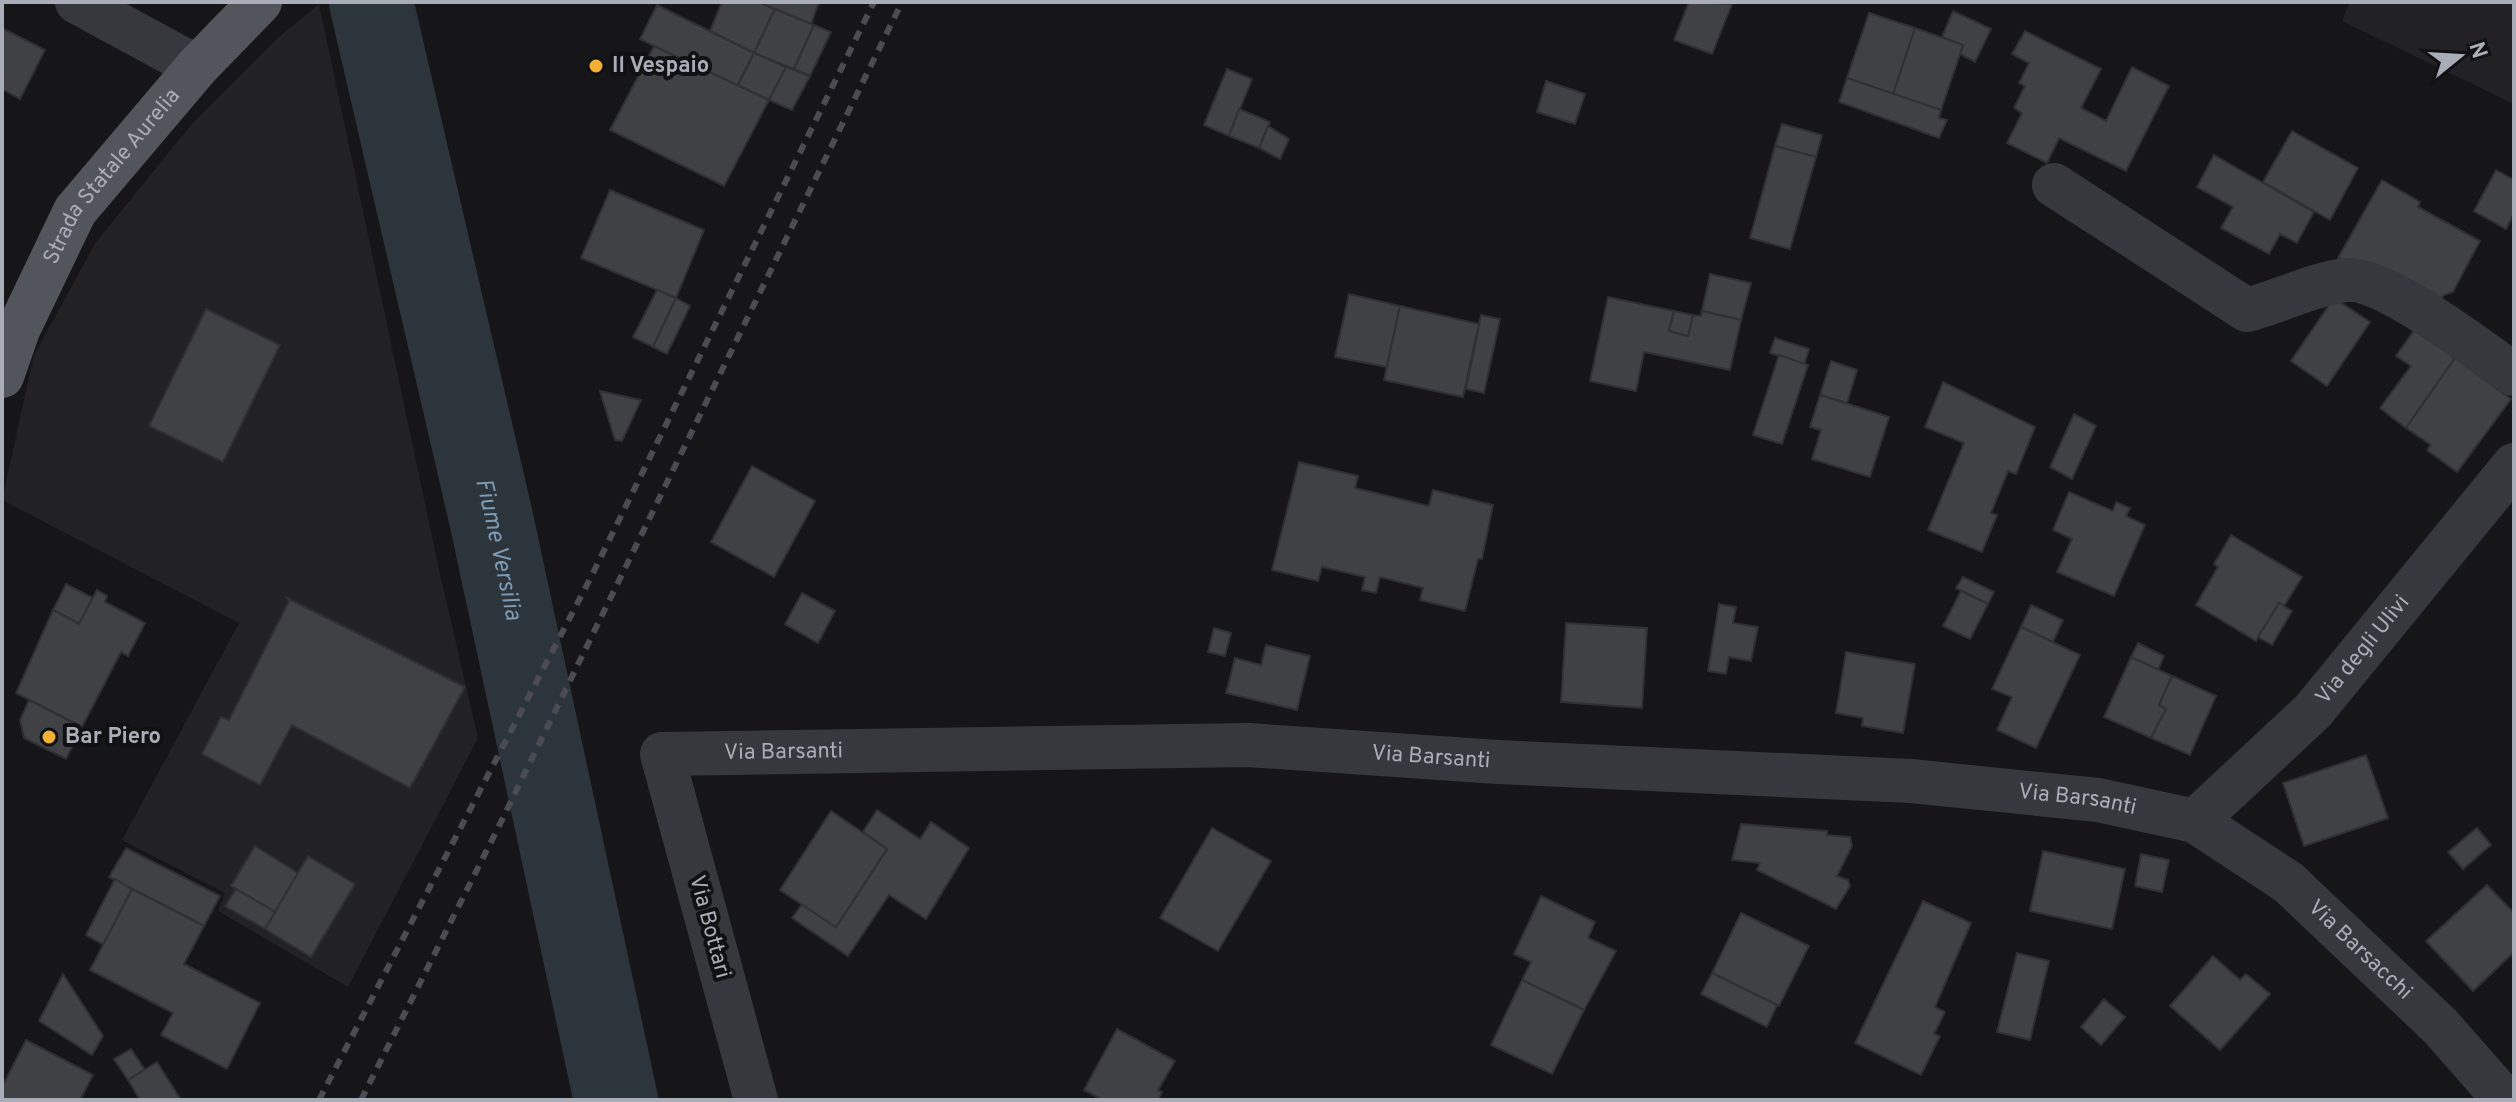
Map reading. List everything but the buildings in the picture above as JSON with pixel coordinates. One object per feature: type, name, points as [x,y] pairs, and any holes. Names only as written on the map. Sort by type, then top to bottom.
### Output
[{"type":"main road","name":"Strada Statale Aurelia","points":[[2,374],[18,330],[75,211],[197,67],[260,2]]},
{"type":"street","points":[[77,2],[197,67]]},
{"type":"street","points":[[2054,185],[2247,310],[2348,280],[2366,283],[2390,292],[2514,374]]},
{"type":"street","name":"Via degli Ulivi","points":[[2195,821],[2313,711],[2514,465]]},
{"type":"street","name":"Via Barsanti","points":[[662,754],[1248,745],[1498,762],[1911,781],[2098,800],[2195,821]]},
{"type":"street","name":"Via Bottari","points":[[662,754],[756,1100]]},
{"type":"street","name":"Via Barsacchi","points":[[2195,821],[2288,882],[2441,1027],[2505,1100]]},
{"type":"shaded area","points":[[2350,2],[2514,2],[2514,104],[2342,21]]},
{"type":"shaded area","points":[[319,4],[440,574],[478,738],[348,987],[218,911],[225,893],[122,840],[239,623],[2,500],[34,355],[96,242],[191,125],[280,36]]},
{"type":"waterway","name":"Fiume Versilia","points":[[371,2],[491,518],[616,1100]]},
{"type":"railway","points":[[319,1100],[590,579],[874,2]]},
{"type":"railway","points":[[361,1100],[497,830],[902,2]]},
{"type":"place","name":"Il Vespaio","points":[[596,66]]},
{"type":"place","name":"Bar Piero","points":[[49,737]]}]
